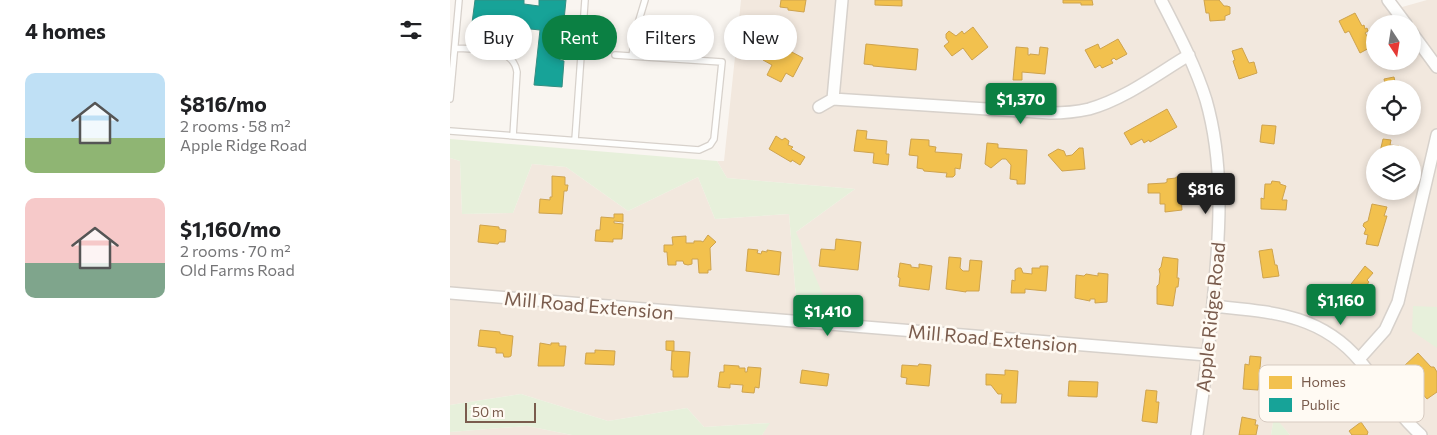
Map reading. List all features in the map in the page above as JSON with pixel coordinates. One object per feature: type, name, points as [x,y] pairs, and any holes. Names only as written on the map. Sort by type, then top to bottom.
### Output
[{"type":"street","points":[[833,99],[842,0]]},
{"type":"street","name":"Apple Ridge Road","points":[[1161,0],[1189,55],[1203,93],[1212,125],[1219,174],[1218,248],[1213,306],[1197,435]]},
{"type":"street","points":[[1388,0],[1399,15]]},
{"type":"street","points":[[1421,45],[1437,66]]},
{"type":"street","points":[[819,108],[833,99],[1050,114],[1069,113],[1118,98],[1189,55]]},
{"type":"street","points":[[1359,359],[1385,330],[1398,302],[1437,135]]},
{"type":"street","name":"Mill Road Extension","points":[[450,293],[1207,355]]},
{"type":"street","points":[[1213,306],[1273,312],[1298,319],[1330,334],[1364,365]]},
{"type":"street","points":[[1409,422],[1421,435]]},
{"type":"lane","points":[[450,99],[459,0]]},
{"type":"lane","points":[[575,140],[585,0]]},
{"type":"lane","points":[[640,15],[645,0]]},
{"type":"lane","points":[[455,48],[501,52],[513,58],[518,72],[513,136]]},
{"type":"lane","points":[[450,131],[699,150],[710,145],[714,138],[722,62],[692,60]]},
{"type":"shaded area","points":[[741,0],[1395,0],[1395,9],[1427,0],[1437,0],[1437,435],[1290,435],[1278,422],[1424,422],[1424,365],[1259,365],[1259,422],[1273,422],[1271,435],[762,435],[769,423],[704,427],[687,408],[608,421],[521,394],[450,405],[450,158],[460,161],[462,214],[513,213],[532,164],[566,167],[628,211],[698,177],[715,219],[789,214],[798,322],[796,232],[855,189],[727,178],[717,161],[724,161],[735,60],[797,60],[797,15],[739,15]]},
{"type":"shaded area","points":[[527,426],[572,435],[450,435],[450,432]]},
{"type":"green space","points":[[450,139],[717,161],[727,178],[855,189],[796,232],[836,325],[798,322],[789,214],[715,219],[698,177],[628,211],[566,167],[532,164],[513,213],[462,214],[460,161],[450,158]]},
{"type":"green space","points":[[1413,306],[1437,307],[1437,348],[1412,331]]},
{"type":"green space","points":[[521,394],[608,421],[687,408],[704,427],[770,423],[762,435],[572,435],[527,426],[450,432],[450,405]]},
{"type":"green space","points":[[1273,422],[1279,422],[1290,435],[1271,435]]},
{"type":"building: Homes","points":[[781,0],[806,0],[804,12],[780,7]]},
{"type":"building: Homes","points":[[875,0],[902,0],[902,6],[875,5]]},
{"type":"building: Homes","points":[[1063,0],[1092,0],[1093,5],[1063,3]]},
{"type":"building: Homes","points":[[1204,0],[1219,0],[1224,6],[1230,7],[1230,14],[1225,16],[1225,20],[1210,21],[1209,13],[1206,13]]},
{"type":"building: Homes","points":[[1355,13],[1362,26],[1364,25],[1366,28],[1366,50],[1360,53],[1349,31],[1345,33],[1339,21]]},
{"type":"building: Homes","points":[[973,27],[988,47],[972,60],[963,48],[952,56],[944,46],[949,42],[946,34],[949,31],[956,36],[962,31],[964,34]]},
{"type":"building: Homes","points":[[1118,39],[1127,54],[1116,60],[1114,58],[1111,60],[1113,63],[1102,68],[1100,65],[1095,68],[1085,50],[1098,44],[1100,49]]},
{"type":"building: Homes","points":[[866,44],[918,49],[916,70],[864,64]]},
{"type":"building: Homes","points":[[1016,47],[1028,48],[1028,55],[1039,55],[1040,47],[1048,48],[1045,74],[1022,72],[1022,80],[1013,80]]},
{"type":"building: Homes","points":[[1242,48],[1249,63],[1254,62],[1257,73],[1239,79],[1232,51]]},
{"type":"building: Homes","points":[[797,55],[803,58],[793,77],[786,73],[781,82],[767,75],[772,65],[763,60],[797,60]]},
{"type":"building: Homes","points":[[1394,77],[1395,80],[1384,80]]},
{"type":"building: Homes","points":[[1167,109],[1177,127],[1150,142],[1149,140],[1144,143],[1142,139],[1131,145],[1124,133]]},
{"type":"building: Homes","points":[[1262,125],[1276,126],[1274,144],[1260,142]]},
{"type":"building: Homes","points":[[857,130],[867,131],[866,139],[887,141],[886,154],[889,154],[888,165],[873,163],[874,153],[854,151]]},
{"type":"building: Homes","points":[[776,136],[782,140],[785,138],[789,141],[788,145],[793,147],[791,149],[805,157],[800,165],[769,149]]},
{"type":"building: Homes","points":[[911,139],[929,140],[929,146],[936,147],[935,152],[962,154],[960,169],[955,168],[955,175],[953,177],[946,177],[947,173],[924,171],[917,168],[918,156],[909,155]]},
{"type":"building: Homes","points":[[1383,139],[1391,140],[1390,145],[1382,145]]},
{"type":"building: Homes","points":[[987,143],[998,144],[998,148],[1027,150],[1025,184],[1017,184],[1017,180],[1010,179],[1011,165],[1006,159],[1002,159],[991,168],[985,164]]},
{"type":"building: Homes","points":[[1079,148],[1083,148],[1085,169],[1062,171],[1048,155],[1058,149],[1064,151],[1066,156],[1072,155]]},
{"type":"building: Homes","points":[[552,176],[565,177],[565,185],[568,185],[567,191],[564,191],[562,214],[539,213],[540,199],[550,200],[550,197],[552,197]]},
{"type":"building: Homes","points":[[1185,177],[1185,190],[1183,190],[1183,197],[1181,197],[1182,210],[1165,212],[1165,204],[1160,204],[1160,193],[1148,193],[1148,184],[1165,183],[1167,179]]},
{"type":"building: Homes","points":[[1272,181],[1280,182],[1280,184],[1286,186],[1282,200],[1287,200],[1286,210],[1261,209],[1261,198],[1264,199],[1265,184],[1271,184]]},
{"type":"building: Homes","points":[[1372,204],[1387,207],[1384,216],[1387,216],[1378,246],[1366,244],[1368,235],[1364,234],[1366,229],[1363,226],[1368,221]]},
{"type":"building: Homes","points":[[614,214],[623,214],[623,222],[614,221],[614,223],[623,224],[622,239],[613,239],[613,242],[595,241],[596,230],[600,230],[601,217],[614,218]]},
{"type":"building: Homes","points":[[480,225],[499,227],[499,229],[506,230],[505,242],[499,242],[498,244],[478,242]]},
{"type":"building: Homes","points":[[708,235],[716,242],[710,248],[711,270],[708,270],[708,273],[699,273],[698,259],[692,259],[692,264],[688,265],[684,264],[683,261],[676,261],[676,265],[668,265],[667,252],[664,252],[664,245],[673,245],[672,237],[686,236],[686,243],[694,243],[694,241],[703,242]]},
{"type":"building: Homes","points":[[836,239],[861,242],[858,270],[819,266],[821,249],[835,250]]},
{"type":"building: Homes","points":[[748,249],[758,250],[757,253],[761,254],[762,251],[767,252],[767,250],[781,252],[779,275],[746,271]]},
{"type":"building: Homes","points":[[1272,249],[1279,276],[1263,278],[1259,251]]},
{"type":"building: Homes","points":[[949,257],[961,258],[960,268],[963,271],[969,271],[970,260],[982,261],[979,291],[966,292],[946,289]]},
{"type":"building: Homes","points":[[1163,257],[1178,259],[1177,278],[1179,278],[1173,306],[1157,304],[1159,269]]},
{"type":"building: Homes","points":[[900,263],[919,268],[919,264],[932,266],[929,290],[899,286]]},
{"type":"building: Homes","points":[[1040,266],[1048,266],[1046,291],[1025,289],[1025,293],[1011,293],[1012,280],[1015,281],[1015,270],[1021,268],[1023,273],[1032,274],[1032,268],[1040,268]]},
{"type":"building: Homes","points":[[1365,266],[1373,273],[1359,296],[1348,288]]},
{"type":"building: Homes","points":[[1098,273],[1108,274],[1107,302],[1095,303],[1095,299],[1090,299],[1090,301],[1075,298],[1076,275],[1098,276]]},
{"type":"building: Homes","points":[[1344,288],[1355,298],[1348,307],[1336,298]]},
{"type":"building: Homes","points":[[480,330],[500,332],[500,334],[513,336],[511,356],[504,357],[503,353],[496,353],[496,348],[478,346]]},
{"type":"building: Homes","points":[[666,341],[674,341],[674,351],[666,350]]},
{"type":"building: Homes","points":[[540,343],[551,345],[551,343],[559,343],[559,346],[566,346],[564,366],[538,366]]},
{"type":"building: Homes","points":[[595,350],[615,351],[614,365],[585,364],[586,353],[595,353]]},
{"type":"building: Homes","points":[[672,351],[690,352],[688,377],[673,377],[673,370],[671,370]]},
{"type":"building: Homes","points":[[1418,353],[1437,372],[1437,392],[1427,399],[1424,396],[1424,365],[1405,365]]},
{"type":"building: Homes","points":[[1250,356],[1261,357],[1258,390],[1243,389],[1245,364],[1249,365]]},
{"type":"building: Homes","points":[[919,364],[931,365],[929,386],[906,384],[907,378],[901,377],[902,365],[918,366]]},
{"type":"building: Homes","points":[[724,365],[745,368],[745,372],[747,372],[748,367],[761,368],[759,388],[755,387],[754,393],[742,392],[743,385],[730,384],[730,388],[718,387],[720,372],[724,372]]},
{"type":"building: Homes","points":[[802,370],[829,374],[827,386],[800,383]]},
{"type":"building: Homes","points":[[1005,370],[1018,371],[1016,403],[1001,403],[1002,394],[998,394],[991,385],[986,385],[986,374],[1005,375]]},
{"type":"building: Homes","points":[[1069,381],[1098,382],[1097,397],[1068,396]]},
{"type":"building: Homes","points":[[1146,390],[1157,391],[1156,402],[1159,402],[1157,423],[1142,421]]},
{"type":"building: Homes","points":[[1242,417],[1256,420],[1255,425],[1258,425],[1256,435],[1239,435]]},
{"type":"building: Homes","points":[[1361,422],[1368,432],[1367,435],[1352,435],[1349,431]]},
{"type":"building: Public","points":[[475,0],[524,0],[524,4],[539,6],[539,0],[566,0],[564,15],[542,15],[542,60],[564,61],[562,87],[534,85],[540,30],[532,29],[532,15],[473,15]]}]
